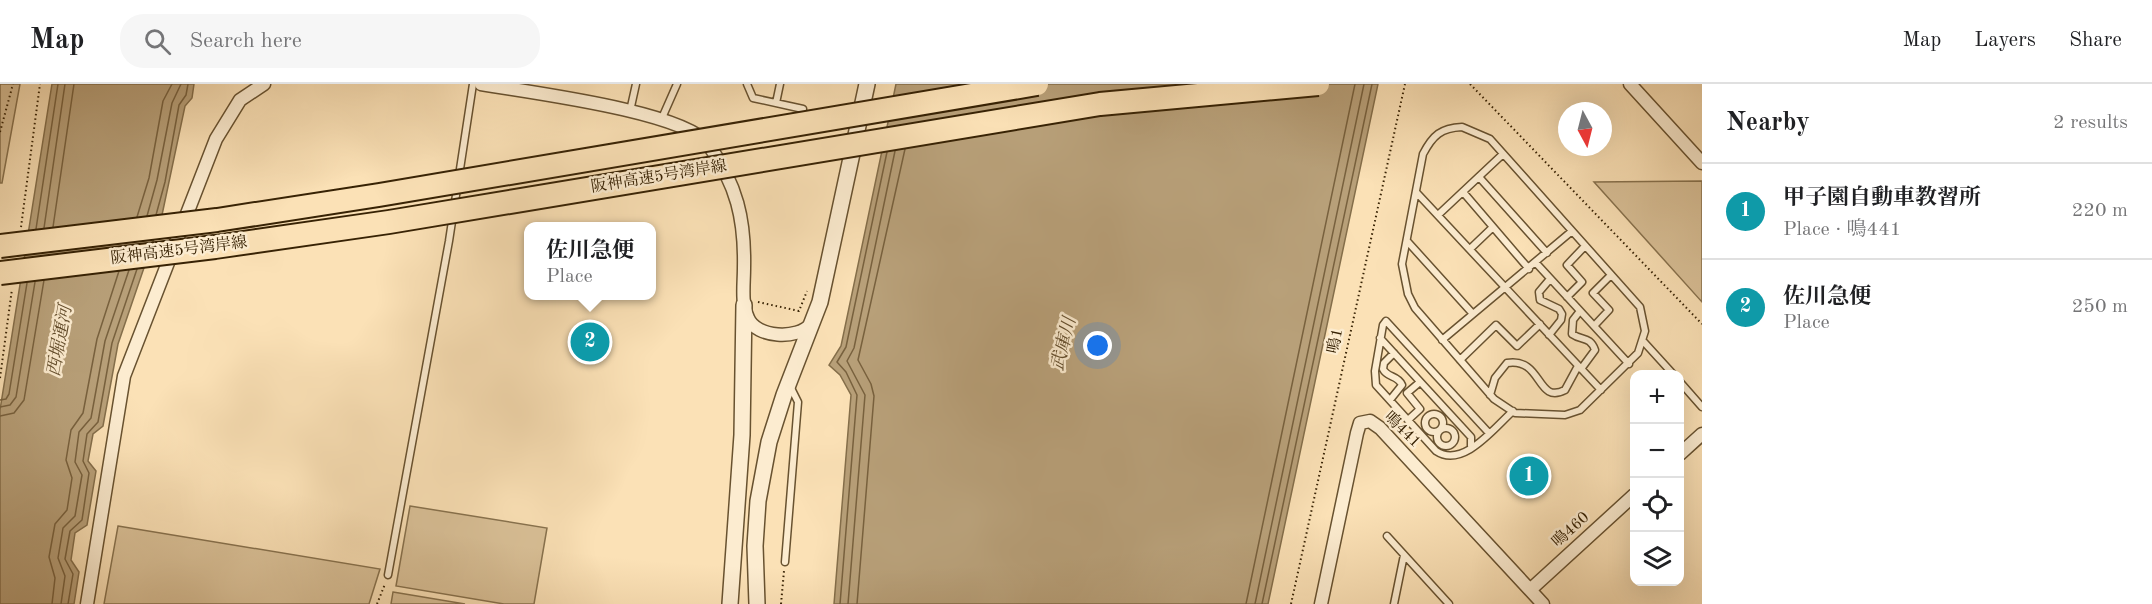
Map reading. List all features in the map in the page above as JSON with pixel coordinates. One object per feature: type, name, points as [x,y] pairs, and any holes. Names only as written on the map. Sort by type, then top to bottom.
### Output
[{"type":"highway","name":"阪神高速5号湾岸線","points":[[0,246],[217,220],[379,195],[1037,84]]},
{"type":"highway","name":"阪神高速5号湾岸線","points":[[0,273],[215,247],[389,222],[1089,106],[1318,84]]},
{"type":"street","points":[[87,604],[124,376],[216,139],[240,100],[264,84]]},
{"type":"street","points":[[480,84],[662,118],[705,141],[723,166],[735,189],[745,231],[751,324],[761,330],[790,335],[805,331],[815,319]]},
{"type":"street","points":[[757,604],[754,546],[758,501],[770,442],[789,383],[815,319],[867,84]]},
{"type":"street","points":[[1630,84],[1702,163]]},
{"type":"street","points":[[730,604],[750,304]]},
{"type":"street","name":"鳴441","points":[[1321,604],[1357,433],[1360,423],[1370,421],[1380,428],[1544,604]]},
{"type":"street","points":[[1684,450],[1702,434]]},
{"type":"street","name":"鳴460","points":[[1530,590],[1630,500]]},
{"type":"lane","points":[[388,575],[448,241],[473,84]]},
{"type":"lane","points":[[630,111],[636,84]]},
{"type":"lane","points":[[662,118],[677,84]]},
{"type":"lane","points":[[747,84],[753,98],[802,109]]},
{"type":"lane","points":[[776,103],[780,84]]},
{"type":"lane","points":[[1462,127],[1490,139],[1640,307],[1646,331],[1629,364],[1580,410],[1565,415],[1513,411],[1490,395],[1415,308],[1408,294],[1402,264],[1416,192],[1424,154],[1431,138],[1446,128],[1462,127]]},
{"type":"lane","points":[[1438,215],[1503,154]]},
{"type":"lane","points":[[1479,177],[1547,253]]},
{"type":"lane","points":[[1416,192],[1601,390]]},
{"type":"lane","points":[[1463,192],[1529,268]]},
{"type":"lane","points":[[1470,216],[1477,209]]},
{"type":"lane","points":[[1470,249],[1493,226]]},
{"type":"lane","points":[[1442,340],[1572,231]]},
{"type":"lane","points":[[1407,241],[1473,314]]},
{"type":"lane","points":[[1501,251],[1508,244]]},
{"type":"lane","points":[[1567,297],[1582,282],[1567,265],[1585,246]]},
{"type":"lane","points":[[1536,263],[1629,364]]},
{"type":"lane","points":[[1594,326],[1609,310],[1593,293],[1611,275]]},
{"type":"lane","points":[[1549,334],[1561,320],[1562,314],[1559,309],[1543,303],[1539,296],[1550,279]]},
{"type":"lane","points":[[1490,395],[1496,378],[1507,363],[1525,363],[1542,387],[1555,392],[1565,390],[1595,350],[1593,343],[1587,338],[1572,334],[1573,320],[1580,311]]},
{"type":"lane","points":[[1488,432],[1386,321],[1380,338],[1375,379],[1390,400],[1444,456],[1463,455],[1513,411]]},
{"type":"lane","points":[[1460,360],[1496,325],[1516,346],[1540,324]]},
{"type":"lane","points":[[1380,338],[1471,437],[1472,442],[1469,449]]},
{"type":"lane","points":[[1643,340],[1669,370]]},
{"type":"lane","points":[[1390,400],[1400,391],[1402,385],[1397,378],[1387,375],[1383,369],[1384,363],[1394,353]]},
{"type":"lane","points":[[1408,420],[1420,409],[1407,393],[1420,382]]},
{"type":"lane","points":[[785,562],[798,402],[789,383]]},
{"type":"lane","points":[[1435,398],[1447,387]]},
{"type":"lane","points":[[1684,387],[1702,408]]},
{"type":"lane","points":[[1427,429],[1425,419],[1434,414],[1442,420],[1440,429],[1437,437],[1440,442],[1444,445],[1452,443],[1455,438],[1453,431],[1447,428],[1440,429],[1432,431],[1427,429]]},
{"type":"lane","points":[[1421,434],[1427,429]]},
{"type":"lane","points":[[1452,443],[1463,455]]},
{"type":"lane","points":[[1388,536],[1449,604]]},
{"type":"lane","points":[[1394,604],[1404,555]]},
{"type":"path","points":[[0,132],[12,84]]},
{"type":"path","name":"鳴1","points":[[1291,604],[1405,84]]},
{"type":"path","points":[[1470,84],[1475,86],[1702,324]]},
{"type":"path","points":[[750,304],[799,310],[810,282]]},
{"type":"path","points":[[781,604],[785,562]]},
{"type":"path","points":[[376,604],[388,575]]},
{"type":"shaded area","points":[[0,84],[20,84],[2,183],[0,183]]},
{"type":"shaded area","points":[[1702,181],[1702,302],[1594,182]]},
{"type":"shaded area","points":[[410,506],[547,528],[534,604],[504,604],[396,586]]},
{"type":"shaded area","points":[[118,526],[380,569],[369,604],[104,604]]},
{"type":"shaded area","points":[[393,592],[465,604],[391,604]]},
{"type":"water","name":"西堀運河","points":[[52,84],[194,84],[192,98],[185,106],[162,215],[118,344],[103,426],[93,434],[88,461],[96,471],[87,525],[75,533],[71,560],[79,572],[74,604],[0,604],[0,410]]},
{"type":"water","name":"武庫川","points":[[896,84],[1378,84],[1268,604],[834,604],[851,395],[840,375],[829,365],[841,346]]},
{"type":"place","name":"佐川急便","points":[[590,342]]},
{"type":"place","name":"甲子園自動車教習所","points":[[1529,476]]}]
